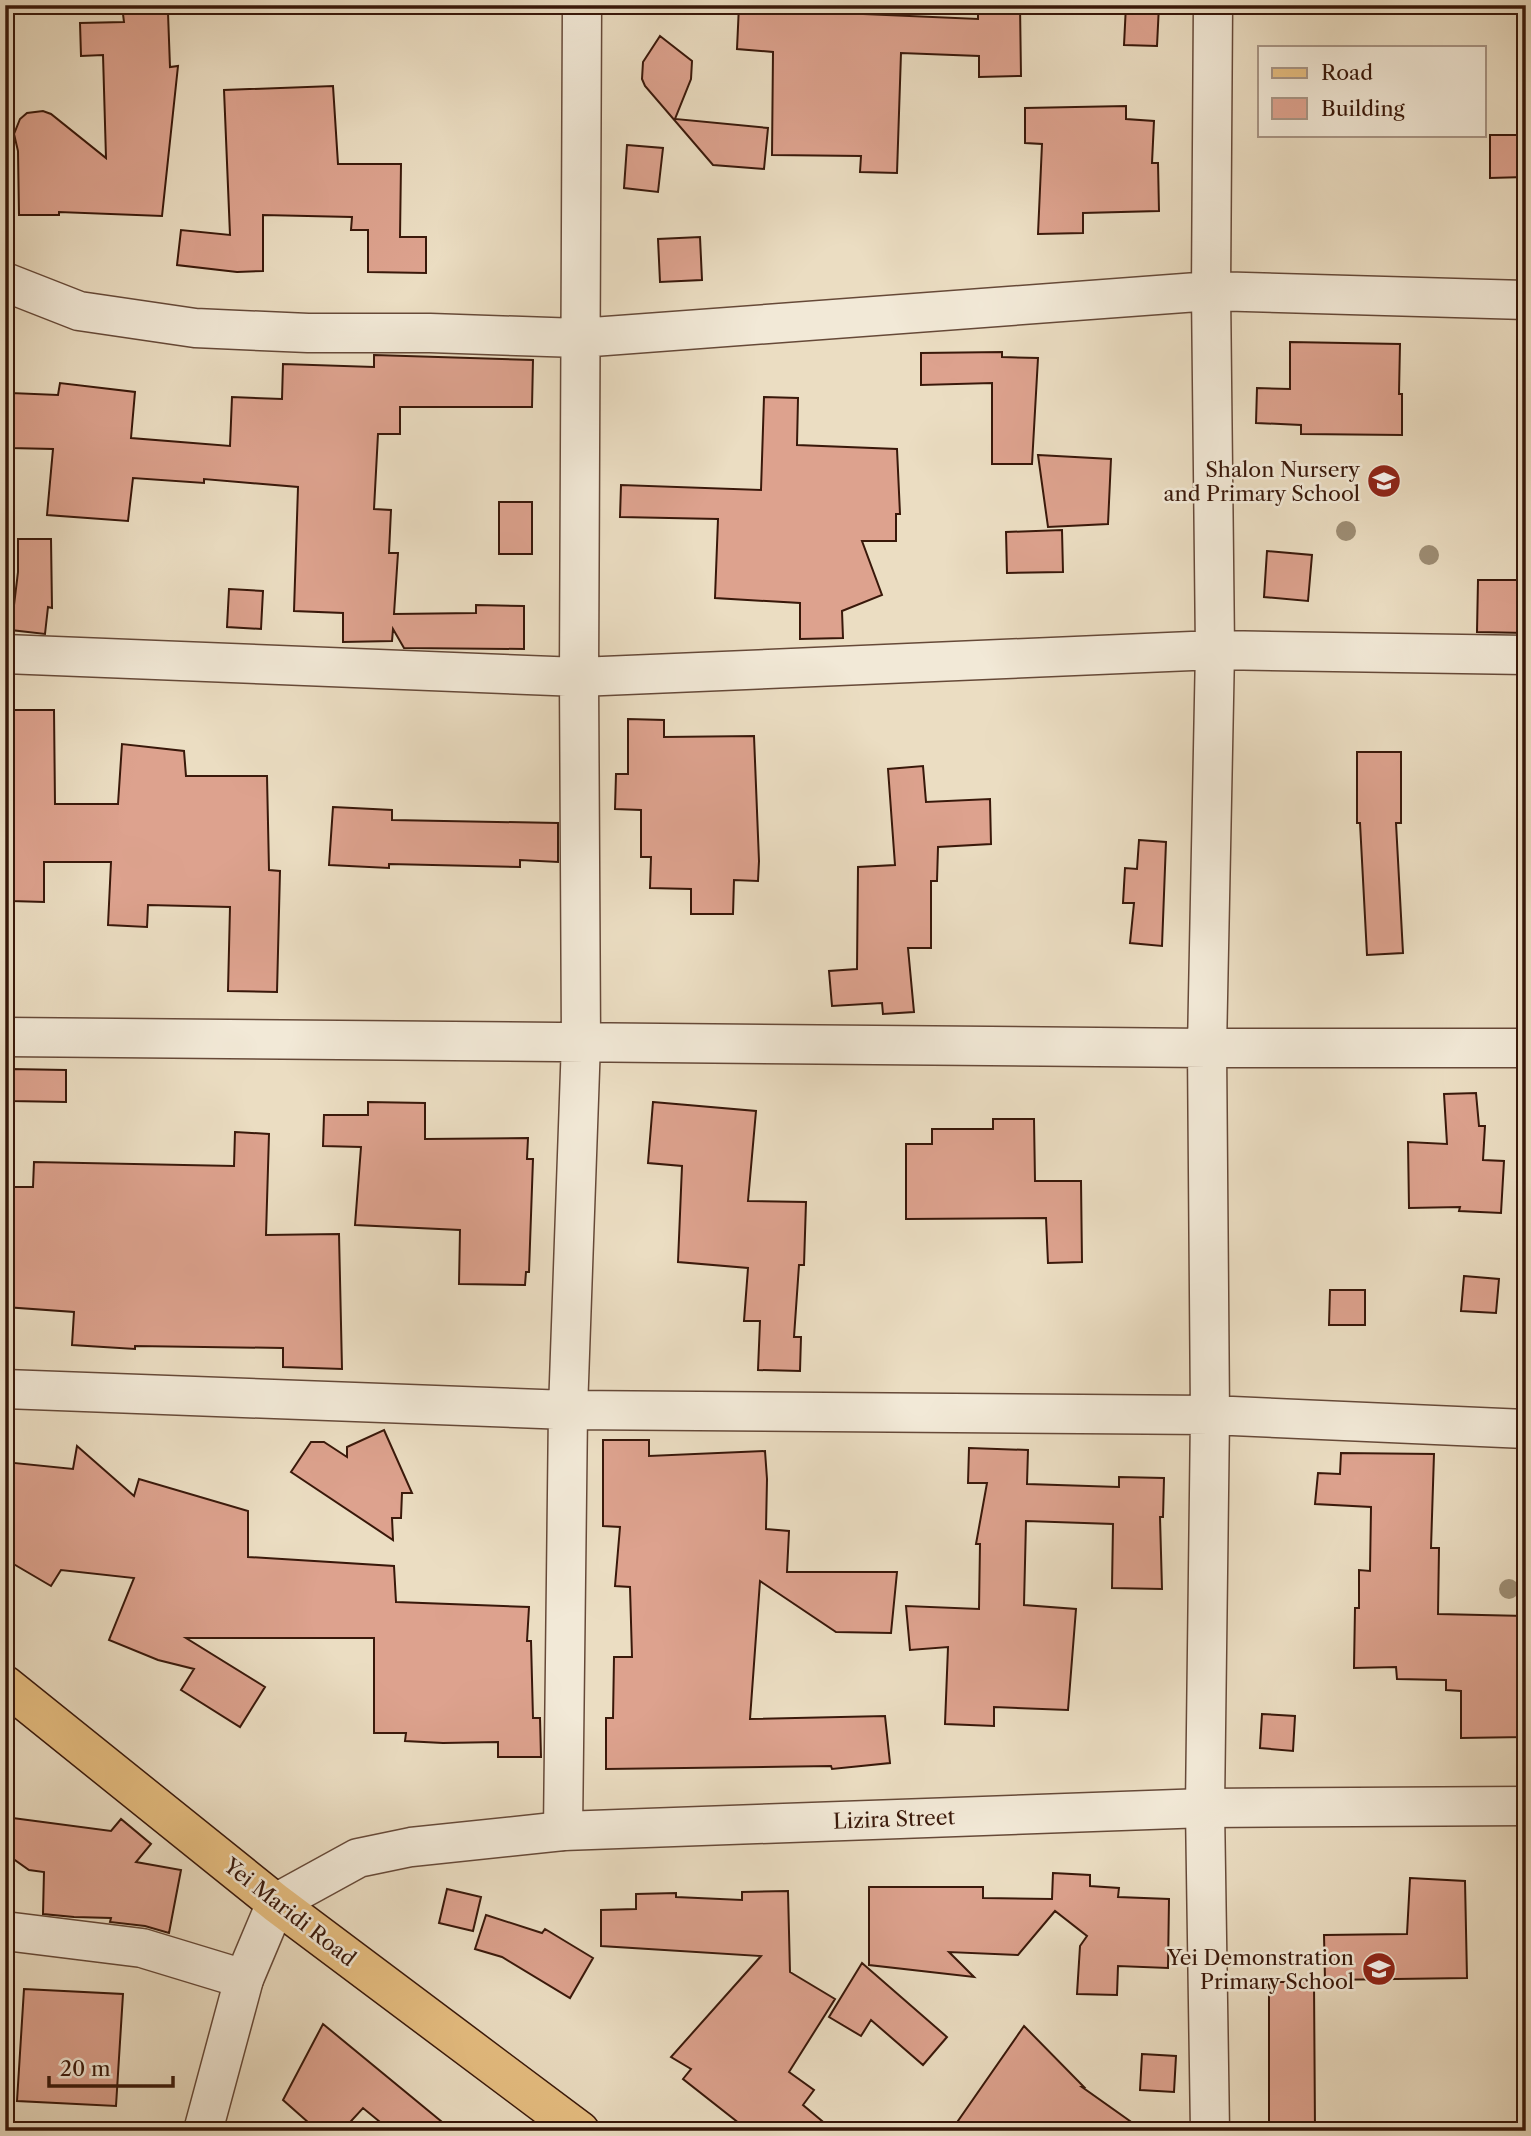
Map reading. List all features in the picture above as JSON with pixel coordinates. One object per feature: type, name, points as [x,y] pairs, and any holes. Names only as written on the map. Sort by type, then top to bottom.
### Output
[{"type":"main road","name":"Yei Maridi Road","points":[[5,1685],[276,1903],[580,2131]]},
{"type":"street","points":[[563,1830],[568,1409],[581,1042],[579,338],[582,5]]},
{"type":"street","points":[[1210,2131],[1205,1808],[1210,1415],[1207,1048],[1215,650],[1211,291],[1213,5]]},
{"type":"street","points":[[5,282],[79,311],[195,328],[579,338],[1211,291],[1526,300]]},
{"type":"street","points":[[5,654],[579,677],[1215,650],[1526,655]]},
{"type":"street","points":[[5,1037],[1207,1048],[1526,1048]]},
{"type":"street","points":[[5,1389],[568,1409],[1210,1415],[1526,1429]]},
{"type":"street","name":"Lizira Street","points":[[276,1903],[358,1858],[411,1847],[563,1830],[1205,1808],[1526,1806]]},
{"type":"street","points":[[203,2131],[244,1979],[276,1903]]},
{"type":"street","points":[[5,1931],[142,1948],[244,1979]]},
{"type":"building","points":[[739,5],[864,5],[864,14],[978,19],[978,5],[1020,5],[1021,76],[979,77],[979,56],[901,53],[897,173],[860,172],[861,156],[772,155],[773,52],[737,49]]},
{"type":"building","points":[[1126,5],[1159,5],[1157,46],[1124,45]]},
{"type":"building","points":[[168,13],[170,67],[178,66],[162,216],[59,212],[59,215],[19,215],[18,151],[14,134],[20,119],[27,113],[43,111],[51,114],[106,158],[103,55],[81,56],[80,23],[124,22],[123,14]]},
{"type":"building","points":[[660,36],[692,61],[691,79],[675,119],[768,128],[764,169],[713,165],[645,86],[642,79],[643,62]]},
{"type":"building","points":[[333,86],[338,164],[401,164],[400,237],[426,237],[426,273],[368,272],[368,230],[351,230],[352,217],[263,215],[263,271],[237,272],[177,265],[181,230],[230,235],[224,90]]},
{"type":"building","points":[[1126,106],[1126,119],[1154,121],[1152,163],[1158,163],[1159,211],[1083,213],[1083,233],[1038,234],[1042,144],[1025,143],[1025,108]]},
{"type":"building","points":[[1490,135],[1525,135],[1525,177],[1490,178]]},
{"type":"building","points":[[627,145],[663,148],[658,192],[624,188]]},
{"type":"building","points":[[700,237],[702,280],[660,282],[658,239]]},
{"type":"building","points":[[1290,342],[1400,344],[1402,435],[1301,434],[1301,425],[1256,423],[1257,388],[1290,389]]},
{"type":"building","points":[[1002,352],[1002,357],[1038,358],[1032,464],[992,464],[992,383],[921,385],[921,353]]},
{"type":"building","points":[[374,355],[533,360],[532,407],[400,407],[400,434],[378,434],[374,509],[391,510],[389,553],[398,553],[394,614],[476,613],[476,605],[524,606],[524,649],[404,648],[393,629],[392,641],[343,642],[343,613],[294,611],[298,487],[204,479],[204,483],[133,478],[128,521],[47,515],[53,449],[10,448],[11,393],[58,395],[60,383],[135,392],[131,438],[230,446],[232,397],[282,399],[283,364],[374,367]]},
{"type":"building","points":[[764,397],[798,398],[797,445],[897,449],[900,514],[896,514],[896,541],[862,541],[882,595],[842,611],[843,638],[800,639],[800,603],[715,598],[718,519],[620,517],[621,485],[761,490]]},
{"type":"building","points":[[1038,455],[1111,459],[1108,524],[1048,527]]},
{"type":"building","points":[[499,502],[532,502],[532,554],[499,554]]},
{"type":"building","points":[[1062,530],[1063,572],[1007,573],[1006,532]]},
{"type":"building","points":[[18,539],[51,539],[52,608],[48,607],[45,634],[11,630],[18,572]]},
{"type":"building","points":[[1267,551],[1312,555],[1308,601],[1264,597]]},
{"type":"building","points":[[1478,580],[1526,580],[1526,633],[1477,632]]},
{"type":"building","points":[[229,589],[263,591],[261,629],[227,627]]},
{"type":"building","points":[[12,710],[54,710],[55,804],[118,804],[122,744],[184,751],[186,776],[267,776],[269,870],[280,871],[277,992],[228,991],[230,907],[148,905],[147,927],[108,925],[111,862],[44,862],[44,902],[11,901],[12,854],[8,854],[12,786]]},
{"type":"building","points":[[628,719],[664,720],[664,737],[754,736],[758,881],[734,880],[733,914],[691,914],[691,889],[650,888],[651,857],[641,857],[641,810],[615,809],[616,774],[628,774]]},
{"type":"building","points":[[1357,752],[1401,752],[1401,823],[1396,823],[1403,953],[1367,955],[1360,823],[1357,823]]},
{"type":"building","points":[[923,766],[926,802],[990,799],[991,844],[938,847],[937,881],[931,881],[931,948],[908,948],[914,1012],[883,1014],[882,1003],[832,1006],[829,971],[857,969],[858,867],[895,865],[888,769]]},
{"type":"building","points":[[333,807],[392,810],[392,820],[558,823],[558,862],[520,860],[520,867],[389,864],[389,868],[329,865]]},
{"type":"building","points":[[1139,840],[1166,842],[1162,946],[1130,943],[1134,903],[1123,903],[1125,868],[1137,869]]},
{"type":"building","points":[[10,1069],[66,1070],[66,1102],[10,1101]]},
{"type":"building","points":[[1476,1093],[1479,1126],[1485,1126],[1483,1160],[1504,1161],[1501,1213],[1459,1211],[1460,1207],[1409,1208],[1408,1142],[1447,1144],[1444,1094]]},
{"type":"building","points":[[368,1102],[425,1103],[425,1139],[528,1138],[527,1159],[533,1159],[529,1272],[526,1272],[525,1285],[459,1284],[460,1230],[355,1225],[361,1147],[323,1146],[324,1115],[368,1115]]},
{"type":"building","points":[[653,1102],[756,1111],[748,1201],[806,1202],[804,1265],[799,1265],[794,1337],[801,1337],[800,1371],[758,1370],[760,1321],[744,1321],[748,1268],[678,1262],[682,1166],[648,1163]]},
{"type":"building","points":[[993,1119],[1034,1119],[1035,1181],[1081,1181],[1082,1262],[1048,1263],[1046,1218],[906,1219],[906,1144],[932,1144],[932,1129],[993,1129]]},
{"type":"building","points":[[235,1132],[269,1134],[266,1235],[339,1234],[342,1369],[283,1367],[283,1348],[135,1346],[135,1349],[72,1345],[74,1312],[5,1307],[8,1187],[33,1187],[34,1162],[234,1166]]},
{"type":"building","points":[[1464,1276],[1499,1279],[1496,1313],[1461,1311]]},
{"type":"building","points":[[1330,1290],[1365,1290],[1365,1325],[1329,1325]]},
{"type":"building","points":[[384,1430],[412,1493],[402,1493],[401,1518],[392,1518],[393,1540],[291,1472],[311,1442],[324,1442],[347,1457],[347,1447]]},
{"type":"building","points":[[603,1440],[649,1440],[649,1456],[765,1451],[766,1529],[789,1531],[787,1572],[897,1572],[891,1633],[836,1632],[760,1581],[750,1719],[885,1716],[890,1763],[832,1769],[831,1766],[606,1769],[606,1718],[613,1718],[614,1657],[632,1657],[630,1587],[615,1586],[620,1527],[603,1526]]},
{"type":"building","points":[[77,1446],[134,1496],[139,1479],[248,1511],[248,1557],[394,1566],[396,1602],[529,1607],[527,1641],[531,1641],[533,1718],[540,1718],[541,1757],[498,1757],[498,1742],[405,1741],[406,1733],[374,1733],[374,1638],[186,1638],[265,1687],[240,1727],[181,1690],[194,1669],[158,1660],[109,1640],[134,1578],[61,1570],[51,1586],[5,1559],[5,1462],[73,1469]]},
{"type":"building","points":[[969,1448],[1028,1450],[1027,1484],[1119,1487],[1119,1477],[1164,1478],[1163,1517],[1160,1517],[1162,1589],[1112,1588],[1113,1524],[1026,1521],[1024,1605],[1076,1609],[1068,1710],[994,1707],[994,1726],[945,1724],[948,1647],[910,1650],[906,1606],[979,1609],[980,1544],[976,1544],[987,1483],[968,1483]]},
{"type":"building","points":[[1341,1453],[1434,1454],[1431,1548],[1439,1548],[1438,1614],[1526,1616],[1526,1737],[1461,1738],[1461,1691],[1446,1690],[1446,1680],[1397,1679],[1396,1667],[1354,1668],[1359,1570],[1370,1571],[1371,1507],[1315,1504],[1318,1473],[1340,1474]]},
{"type":"building","points":[[1262,1714],[1295,1716],[1293,1751],[1260,1748]]},
{"type":"building","points":[[5,1817],[111,1831],[121,1819],[151,1844],[136,1862],[181,1870],[169,1933],[145,1926],[110,1922],[111,1918],[43,1914],[44,1872],[29,1870],[5,1853]]},
{"type":"building","points":[[1053,1873],[1090,1875],[1090,1886],[1119,1888],[1118,1897],[1169,1899],[1168,1968],[1118,1966],[1117,1995],[1077,1994],[1080,1946],[1087,1936],[1055,1911],[1018,1955],[949,1952],[974,1977],[869,1965],[869,1887],[983,1887],[983,1898],[1052,1899]]},
{"type":"building","points":[[1410,1878],[1465,1881],[1467,1978],[1325,1980],[1324,1935],[1407,1934]]},
{"type":"building","points":[[447,1889],[481,1897],[473,1931],[439,1923]]},
{"type":"building","points":[[788,1891],[790,1972],[835,1999],[789,2072],[814,2090],[803,2105],[834,2131],[749,2131],[683,2079],[691,2069],[671,2057],[761,1956],[601,1946],[601,1910],[636,1909],[636,1894],[676,1893],[676,1897],[742,1900],[742,1892]]},
{"type":"building","points":[[486,1915],[542,1933],[545,1929],[593,1958],[570,1998],[502,1957],[475,1949]]},
{"type":"building","points":[[862,1963],[947,2037],[923,2065],[871,2020],[861,2036],[829,2017]]},
{"type":"building","points":[[1269,1982],[1314,1982],[1315,2130],[1269,2130]]},
{"type":"building","points":[[24,1989],[123,1994],[116,2106],[17,2101]]},
{"type":"building","points":[[323,2024],[453,2131],[391,2131],[363,2108],[342,2131],[318,2131],[283,2100]]},
{"type":"building","points":[[1024,2026],[1082,2087],[1144,2131],[951,2131]]},
{"type":"building","points":[[1142,2054],[1176,2056],[1174,2092],[1140,2090]]},
{"type":"place","name":"Shalon Nursery and Primary School","points":[[1384,481]]},
{"type":"place","name":"Yei Demonstration Primary School","points":[[1379,1969]]}]
